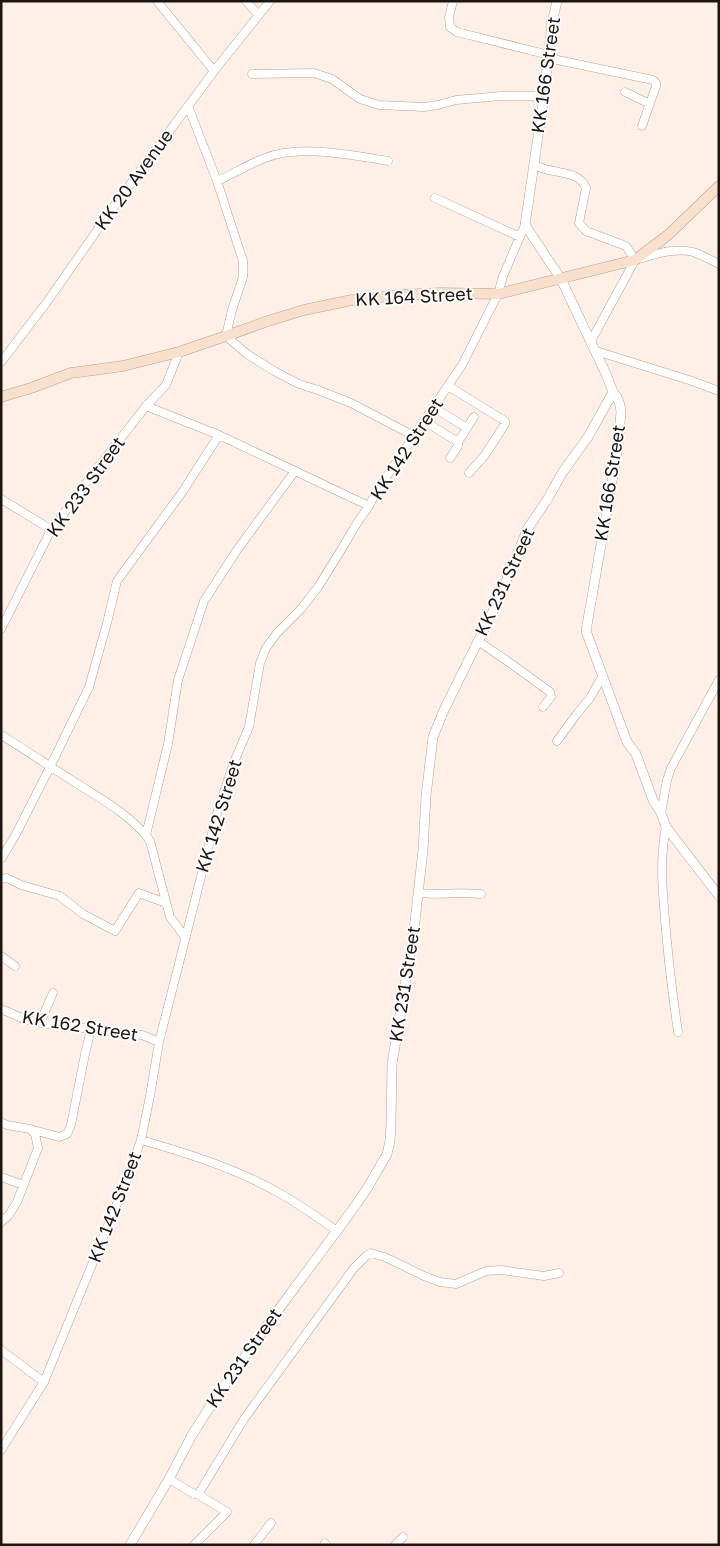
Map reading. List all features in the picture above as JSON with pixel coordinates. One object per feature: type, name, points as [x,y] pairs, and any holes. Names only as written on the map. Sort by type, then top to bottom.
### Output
[{"type":"main road","name":"KK 164 Street","points":[[1,397],[70,373],[123,366],[179,352],[268,320],[304,310],[352,300],[400,294],[498,294],[635,260],[668,235],[719,186]]},
{"type":"street","points":[[157,1],[214,71]]},
{"type":"street","points":[[246,1],[259,15]]},
{"type":"street","name":"KK 20 Avenue","points":[[1,362],[214,71],[270,1]]},
{"type":"street","points":[[453,1],[449,17],[450,27],[457,32],[548,57],[653,80],[656,83],[642,126]]},
{"type":"street","name":"KK 166 Street","points":[[557,1],[552,23],[544,96],[525,224],[561,279],[596,351],[613,392],[618,397],[622,412],[618,447],[586,631],[627,742],[636,754],[653,800],[661,813],[666,827],[719,896]]},
{"type":"street","points":[[252,74],[314,73],[332,79],[360,99],[379,105],[424,107],[456,100],[501,96],[544,96]]},
{"type":"street","points":[[625,92],[650,104]]},
{"type":"street","points":[[188,106],[234,230],[243,261],[243,277],[226,336],[247,354],[274,371],[299,384],[351,403],[414,436]]},
{"type":"street","points":[[216,181],[266,157],[286,153],[340,154],[388,161]]},
{"type":"street","points":[[534,165],[555,172],[577,176],[584,182],[586,188],[578,223],[586,231],[626,246],[635,260]]},
{"type":"street","points":[[435,198],[520,238]]},
{"type":"street","name":"KK 142 Street","points":[[1,1450],[44,1382],[125,1184],[141,1140],[159,1042],[218,810],[234,762],[249,727],[260,663],[266,648],[318,587],[357,523],[370,506],[376,492],[462,365],[498,294],[503,276],[525,224]]},
{"type":"street","points":[[591,341],[635,260],[683,250],[695,252],[719,264]]},
{"type":"street","points":[[596,351],[716,390],[719,382]]},
{"type":"street","name":"KK 233 Street","points":[[1,629],[52,530],[146,406],[166,385],[179,352]]},
{"type":"street","points":[[448,386],[505,421],[505,424],[485,455],[469,472]]},
{"type":"street","name":"KK 231 Street","points":[[130,1545],[169,1479],[192,1435],[216,1397],[368,1187],[386,1154],[390,1141],[392,1064],[414,930],[433,737],[444,710],[498,600],[528,528],[562,473],[588,437],[613,392]]},
{"type":"street","points":[[146,406],[219,435],[370,506]]},
{"type":"street","points":[[433,407],[467,428]]},
{"type":"street","points":[[450,458],[474,417]]},
{"type":"street","points":[[424,421],[458,442]]},
{"type":"street","points":[[1,859],[15,836],[89,686],[117,581],[183,491],[219,435]]},
{"type":"street","points":[[146,835],[168,744],[178,680],[204,601],[237,550],[295,471]]},
{"type":"street","points":[[1,499],[52,530]]},
{"type":"street","points":[[478,641],[550,692],[550,697],[543,707]]},
{"type":"street","points":[[558,741],[590,698],[602,677]]},
{"type":"street","points":[[661,813],[671,768],[719,680]]},
{"type":"street","points":[[1,735],[127,818],[146,835],[150,841],[170,917],[186,937]]},
{"type":"street","points":[[666,827],[663,845],[662,882],[671,987],[678,1032]]},
{"type":"street","points":[[1,879],[7,878],[21,885],[60,896],[82,914],[116,931],[139,893],[166,903]]},
{"type":"street","points":[[418,893],[433,895],[452,893],[481,894]]},
{"type":"street","points":[[1,956],[15,966]]},
{"type":"street","points":[[40,1023],[53,993]]},
{"type":"street","name":"KK 162 Street","points":[[1,1009],[16,1016],[40,1023],[142,1035],[159,1042]]},
{"type":"street","points":[[1,1122],[59,1137],[67,1134],[71,1125],[91,1030]]},
{"type":"street","points":[[1,1222],[13,1210],[38,1148],[35,1134],[30,1129]]},
{"type":"street","points":[[141,1140],[194,1156],[239,1174],[285,1196],[337,1231]]},
{"type":"street","points":[[1,1178],[24,1185]]},
{"type":"street","points":[[197,1494],[202,1490],[244,1419],[354,1268],[366,1256],[371,1254],[385,1257],[424,1276],[440,1282],[456,1284],[486,1271],[501,1270],[544,1276],[559,1273]]},
{"type":"street","points":[[1,1350],[44,1382]]},
{"type":"street","points":[[169,1479],[227,1512],[194,1545]]},
{"type":"street","points":[[254,1545],[271,1523]]},
{"type":"street","points":[[394,1545],[403,1537]]}]
